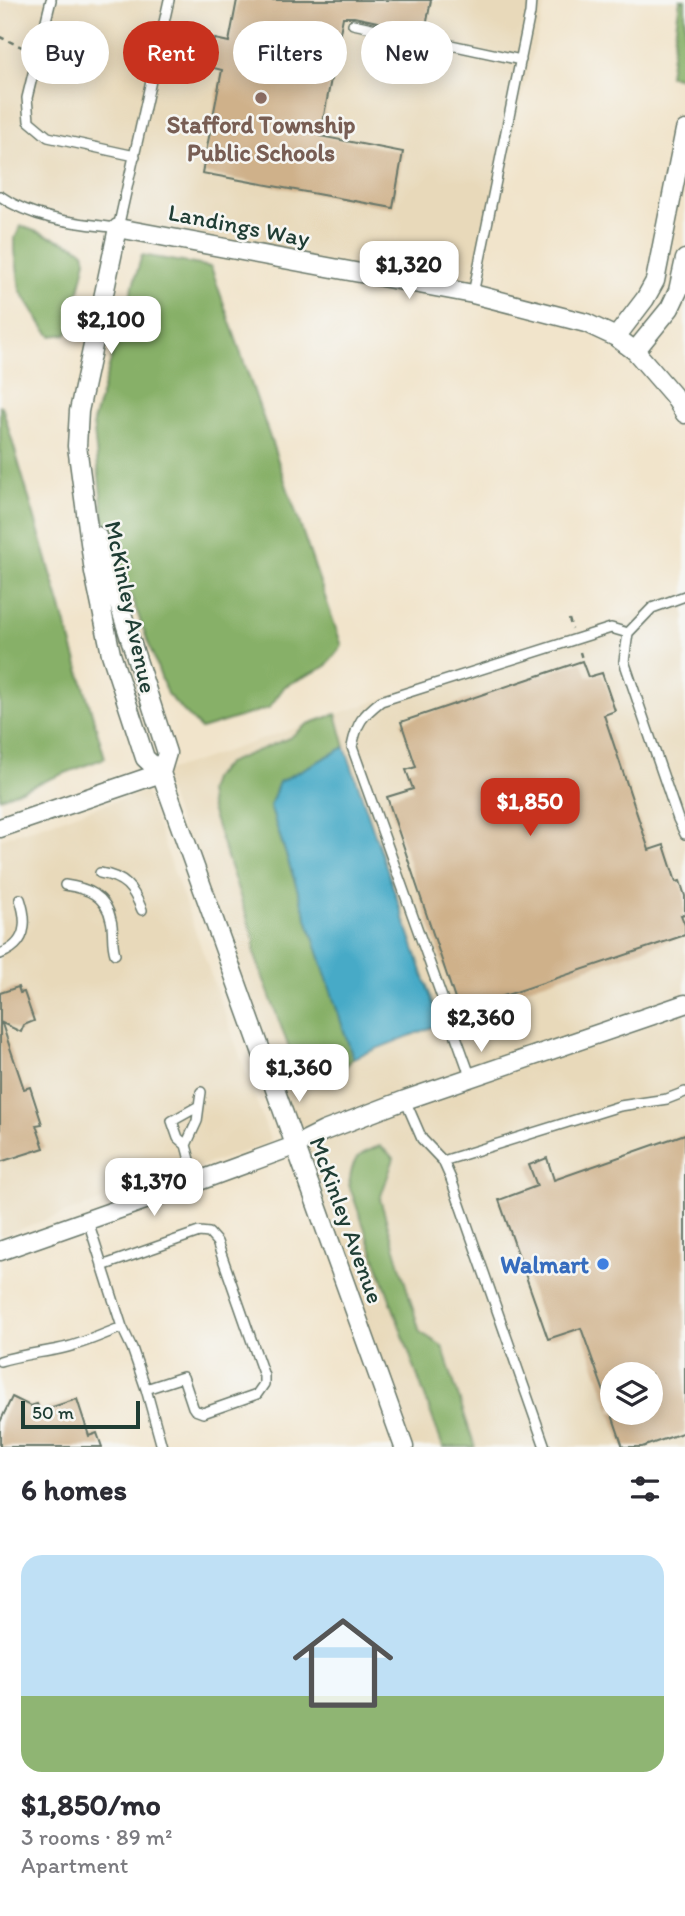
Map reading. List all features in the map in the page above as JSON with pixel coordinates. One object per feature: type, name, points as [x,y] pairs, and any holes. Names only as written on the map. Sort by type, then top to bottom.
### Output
[{"type":"street","points":[[616,337],[655,281],[685,133]]},
{"type":"street","name":"Landings Way","points":[[118,228],[473,294],[586,323],[616,337],[635,351],[673,395],[685,414]]},
{"type":"street","name":"McKinley Avenue","points":[[118,228],[79,411],[77,446],[81,484],[167,753],[161,773],[404,1447]]},
{"type":"street","points":[[635,351],[670,308],[678,291],[685,259]]},
{"type":"street","points":[[0,828],[161,773]]},
{"type":"street","points":[[0,1251],[294,1146],[324,1131],[405,1100],[685,1004]]},
{"type":"lane","points":[[46,21],[51,0]]},
{"type":"lane","points":[[0,196],[31,214],[118,228],[169,0]]},
{"type":"lane","points":[[473,294],[531,0]]},
{"type":"lane","points":[[353,24],[521,60]]},
{"type":"lane","points":[[30,84],[27,98],[29,121],[48,137],[135,156]]},
{"type":"lane","points":[[685,596],[652,608],[628,633],[624,661],[685,834]]},
{"type":"lane","points":[[471,1078],[352,747],[356,729],[366,713],[381,701],[611,628],[628,633]]},
{"type":"lane","points":[[100,873],[113,875],[125,882],[135,893],[142,910]]},
{"type":"lane","points":[[65,885],[82,887],[106,906],[111,920],[115,954]]},
{"type":"lane","points":[[0,954],[18,943],[24,932],[25,920],[20,899]]},
{"type":"lane","points":[[186,1145],[197,1121],[201,1092]]},
{"type":"lane","points":[[443,1161],[620,1107],[685,1092]]},
{"type":"lane","points":[[405,1100],[422,1139],[443,1161],[451,1179],[545,1447]]},
{"type":"lane","points":[[196,1182],[186,1145],[178,1138],[172,1121],[199,1105]]},
{"type":"lane","points":[[88,1221],[122,1327],[146,1390],[162,1447]]},
{"type":"lane","points":[[102,1266],[199,1232],[212,1235],[217,1242],[264,1381],[260,1391],[254,1396],[203,1413],[193,1407],[183,1377],[146,1390]]},
{"type":"lane","points":[[0,1361],[82,1343],[122,1327]]},
{"type":"path","points":[[0,37],[21,47]]},
{"type":"shaded area","name":"Stafford Township Public Schools","points":[[0,0],[546,0],[473,294],[31,214],[0,197]]},
{"type":"shaded area","points":[[685,598],[685,1447],[402,1447],[161,773]]},
{"type":"shaded area","points":[[145,791],[271,1142],[0,1236],[0,839]]},
{"type":"green space","points":[[680,0],[685,0],[685,79],[669,75]]},
{"type":"green space","points":[[21,226],[76,246],[84,252],[86,260],[71,327],[67,334],[51,336],[20,290],[15,238]]},
{"type":"green space","points":[[142,255],[211,267],[342,646],[325,667],[285,686],[269,708],[201,729],[167,694],[104,521],[93,422]]},
{"type":"green space","points":[[0,406],[105,758],[0,798]]},
{"type":"green space","points":[[336,714],[345,747],[279,782],[270,806],[353,1058],[341,1072],[303,1086],[254,953],[254,939],[210,806],[208,791],[212,779],[227,763],[289,738],[308,724]]},
{"type":"green space","points":[[380,1146],[394,1158],[380,1199],[420,1332],[442,1346],[475,1447],[443,1447],[349,1185],[356,1159]]},
{"type":"water","points":[[345,747],[440,1024],[353,1058],[270,806],[279,782]]},
{"type":"building","points":[[237,0],[431,0],[427,21],[373,21],[343,17],[342,21],[233,21]]},
{"type":"building","points":[[233,21],[233,84],[330,84],[320,136],[403,152],[393,208],[202,173],[222,70],[219,69],[219,40],[229,42]]},
{"type":"building","points":[[582,661],[588,677],[602,673],[615,711],[604,715],[649,850],[664,845],[676,882],[680,881],[685,896],[685,914],[681,915],[685,935],[459,1011],[387,797],[413,789],[406,770],[416,767],[401,722]]},
{"type":"building","points":[[18,987],[20,993],[24,992],[34,1021],[24,1025],[21,1032],[0,1022],[0,993]]},
{"type":"building","points":[[0,1024],[24,1089],[30,1087],[42,1124],[36,1125],[44,1148],[0,1162]]},
{"type":"building","name":"Walmart","points":[[685,1134],[685,1432],[642,1447],[623,1447],[615,1425],[663,1425],[663,1362],[600,1362],[600,1381],[581,1328],[548,1339],[499,1200],[537,1186],[529,1165],[547,1158],[554,1180]]},
{"type":"building","points":[[12,1397],[30,1406],[37,1404],[40,1411],[77,1399],[89,1436],[97,1433],[102,1447],[0,1447],[0,1422]]},
{"type":"place","name":"Stafford Township Public Schools","points":[[261,98]]},
{"type":"place","name":"Walmart","points":[[603,1264]]}]
